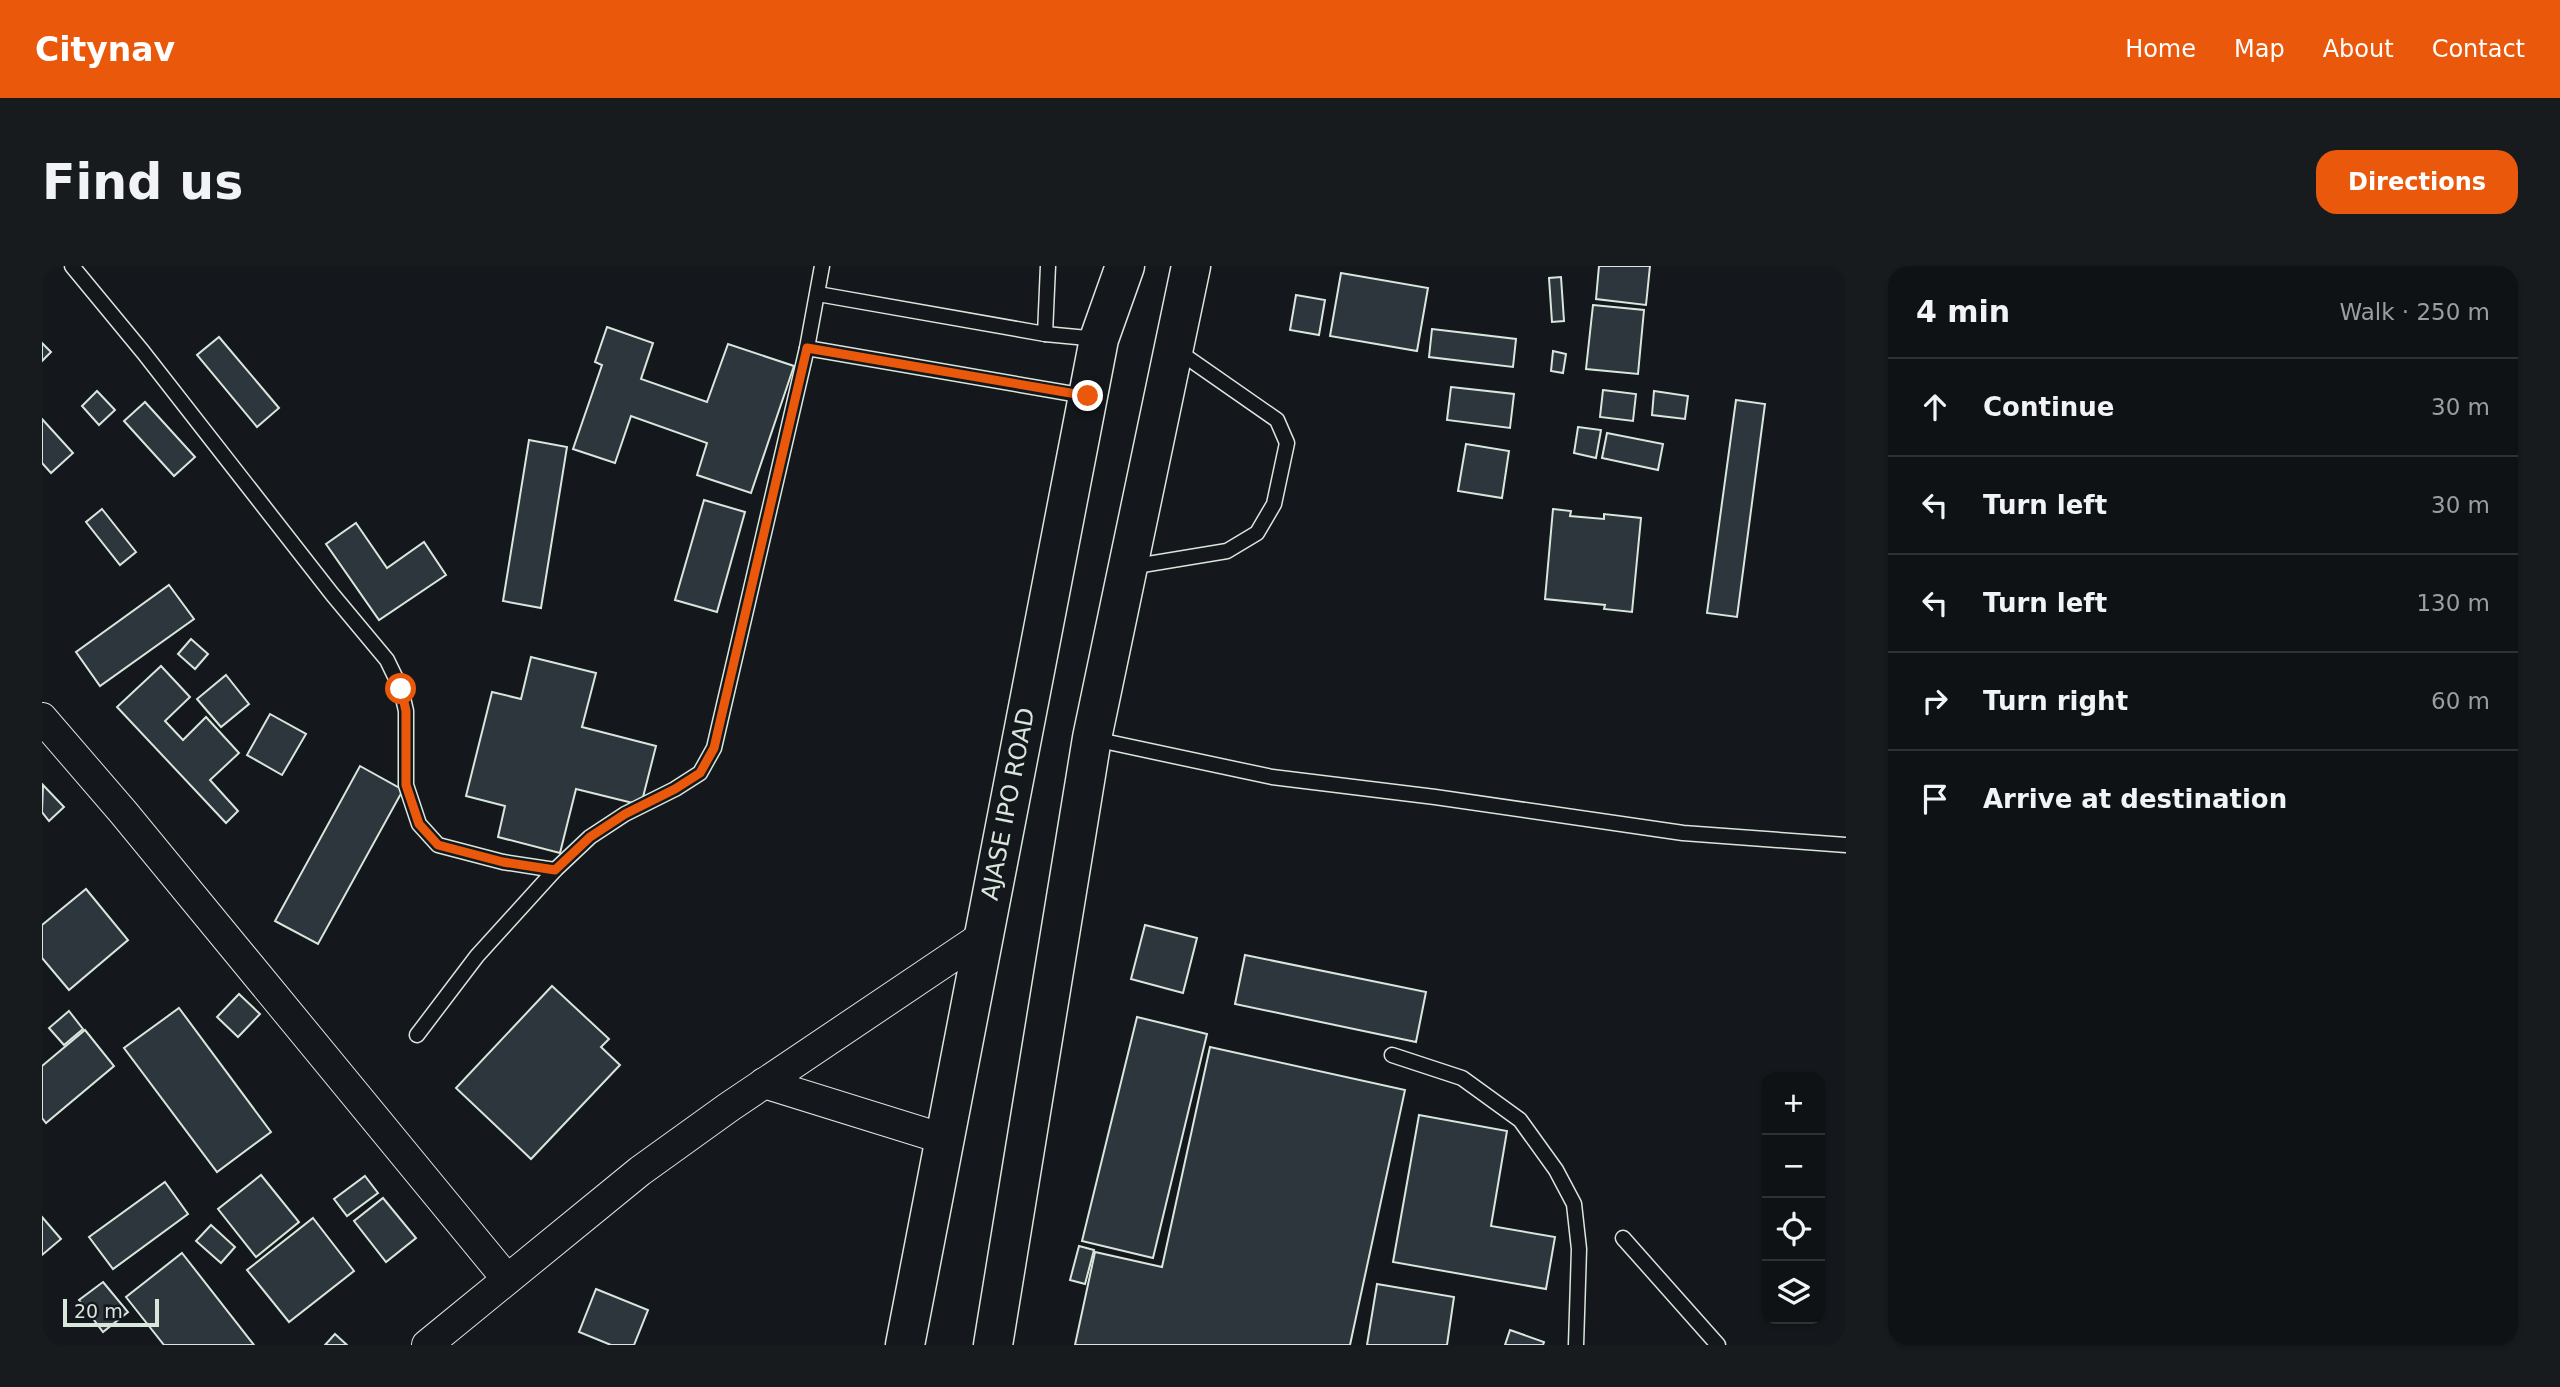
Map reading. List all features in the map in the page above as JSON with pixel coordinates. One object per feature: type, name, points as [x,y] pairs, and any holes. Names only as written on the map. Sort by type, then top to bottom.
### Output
[{"type":"highway","name":"AJASE IPO ROAD","points":[[905,1345],[1088,396],[1100,339],[1125,266]]},
{"type":"highway","points":[[993,1345],[1092,738],[1191,266]]},
{"type":"street","points":[[42,718],[123,812],[507,1279]]},
{"type":"street","points":[[427,1345],[640,1171],[764,1083],[982,936]]},
{"type":"street","points":[[764,1083],[944,1139]]},
{"type":"lane","points":[[72,266],[387,660],[401,689],[406,711],[406,785],[419,824],[438,845],[503,862],[555,870]]},
{"type":"lane","points":[[417,1035],[477,957],[555,870],[590,837],[625,814],[700,773],[714,748],[807,348],[822,266]]},
{"type":"lane","points":[[1045,334],[1048,266]]},
{"type":"lane","points":[[818,294],[1045,334],[1100,339]]},
{"type":"lane","points":[[807,348],[1088,396]]},
{"type":"lane","points":[[1128,567],[1227,551],[1257,533],[1274,504],[1287,443],[1277,420],[1174,348]]},
{"type":"lane","points":[[1092,738],[1272,777],[1435,797],[1682,833],[1846,845]]},
{"type":"lane","points":[[1392,1055],[1462,1078],[1520,1120],[1556,1170],[1574,1204],[1580,1249],[1576,1345]]},
{"type":"lane","points":[[1623,1238],[1718,1345]]},
{"type":"building","points":[[1599,266],[1650,266],[1646,305],[1596,299]]},
{"type":"building","points":[[1341,273],[1428,288],[1417,351],[1330,336]]},
{"type":"building","points":[[1561,277],[1564,321],[1552,322],[1549,278]]},
{"type":"building","points":[[1296,295],[1325,300],[1319,335],[1290,330]]},
{"type":"building","points":[[1593,305],[1644,310],[1638,374],[1586,369]]},
{"type":"building","points":[[607,327],[653,343],[641,379],[707,402],[728,344],[794,366],[751,493],[697,475],[707,443],[631,416],[615,463],[573,449],[602,365],[595,362]]},
{"type":"building","points":[[1432,329],[1516,339],[1513,367],[1429,357]]},
{"type":"building","points":[[219,337],[279,408],[257,427],[197,355]]},
{"type":"building","points":[[42,343],[51,352],[42,361]]},
{"type":"building","points":[[1553,351],[1566,354],[1563,373],[1551,371]]},
{"type":"building","points":[[1451,387],[1514,394],[1510,428],[1447,420]]},
{"type":"building","points":[[1603,390],[1636,394],[1633,421],[1600,417]]},
{"type":"building","points":[[97,391],[115,410],[99,425],[82,406]]},
{"type":"building","points":[[1654,391],[1688,396],[1685,419],[1652,415]]},
{"type":"building","points":[[1736,400],[1765,404],[1737,617],[1707,613]]},
{"type":"building","points":[[145,402],[195,457],[174,476],[124,421]]},
{"type":"building","points":[[42,419],[73,453],[51,473],[42,463]]},
{"type":"building","points":[[1578,427],[1601,430],[1596,458],[1574,453]]},
{"type":"building","points":[[1607,433],[1663,444],[1658,470],[1602,458]]},
{"type":"building","points":[[529,440],[567,447],[541,608],[503,601]]},
{"type":"building","points":[[1466,444],[1509,451],[1502,498],[1458,491]]},
{"type":"building","points":[[704,500],[745,512],[717,612],[675,600]]},
{"type":"building","points":[[102,509],[136,552],[120,565],[86,522]]},
{"type":"building","points":[[1553,509],[1571,511],[1570,516],[1604,519],[1604,514],[1641,518],[1632,612],[1604,609],[1605,605],[1545,599]]},
{"type":"building","points":[[356,523],[387,568],[424,542],[446,575],[379,620],[326,544]]},
{"type":"building","points":[[169,585],[194,619],[100,686],[76,652]]},
{"type":"building","points":[[191,639],[208,654],[195,669],[178,654]]},
{"type":"building","points":[[531,657],[596,673],[582,727],[656,746],[641,805],[576,789],[560,853],[498,837],[505,806],[466,796],[492,692],[521,699]]},
{"type":"building","points":[[161,666],[190,697],[165,721],[183,740],[206,717],[239,753],[210,780],[238,811],[226,823],[117,707]]},
{"type":"building","points":[[226,675],[249,704],[221,727],[197,699]]},
{"type":"building","points":[[270,714],[306,734],[282,775],[247,755]]},
{"type":"building","points":[[360,766],[403,790],[318,944],[275,921]]},
{"type":"building","points":[[43,785],[64,807],[49,821],[42,812]]},
{"type":"building","points":[[86,889],[128,940],[69,990],[42,958],[42,925]]},
{"type":"building","points":[[1145,925],[1197,938],[1183,993],[1131,979]]},
{"type":"building","points":[[1245,955],[1426,992],[1416,1042],[1235,1004]]},
{"type":"building","points":[[552,986],[609,1039],[601,1047],[620,1065],[531,1159],[456,1088]]},
{"type":"building","points":[[239,994],[260,1014],[238,1037],[217,1017]]},
{"type":"building","points":[[179,1008],[271,1132],[217,1172],[124,1048]]},
{"type":"building","points":[[69,1011],[83,1029],[64,1045],[49,1028]]},
{"type":"building","points":[[1137,1017],[1207,1034],[1153,1258],[1082,1241]]},
{"type":"building","points":[[85,1030],[114,1066],[46,1123],[42,1118],[42,1066]]},
{"type":"building","points":[[1210,1047],[1405,1090],[1350,1345],[1075,1345],[1095,1252],[1162,1267]]},
{"type":"building","points":[[1419,1115],[1507,1131],[1491,1226],[1555,1237],[1546,1289],[1393,1262]]},
{"type":"building","points":[[261,1175],[299,1222],[256,1257],[218,1209]]},
{"type":"building","points":[[365,1176],[378,1193],[347,1216],[334,1199]]},
{"type":"building","points":[[165,1182],[188,1214],[113,1269],[89,1237]]},
{"type":"building","points":[[383,1198],[416,1238],[386,1262],[354,1221]]},
{"type":"building","points":[[42,1217],[61,1239],[42,1255]]},
{"type":"building","points":[[313,1218],[354,1271],[289,1322],[247,1270]]},
{"type":"building","points":[[211,1225],[235,1247],[221,1263],[196,1241]]},
{"type":"building","points":[[1079,1246],[1094,1250],[1085,1284],[1070,1280]]},
{"type":"building","points":[[182,1253],[254,1345],[164,1345],[126,1297]]},
{"type":"building","points":[[103,1282],[128,1312],[103,1332],[79,1300]]},
{"type":"building","points":[[1377,1284],[1454,1297],[1447,1345],[1367,1345]]},
{"type":"building","points":[[596,1289],[648,1310],[634,1345],[611,1345],[579,1332]]},
{"type":"building","points":[[1510,1330],[1544,1342],[1543,1345],[1505,1345]]},
{"type":"building","points":[[335,1334],[347,1345],[325,1345]]},
{"type":"route","points":[[401,689],[406,711],[406,785],[419,824],[438,845],[503,862],[555,870],[590,837],[625,814],[700,773],[714,748],[807,348],[1088,396]]}]
